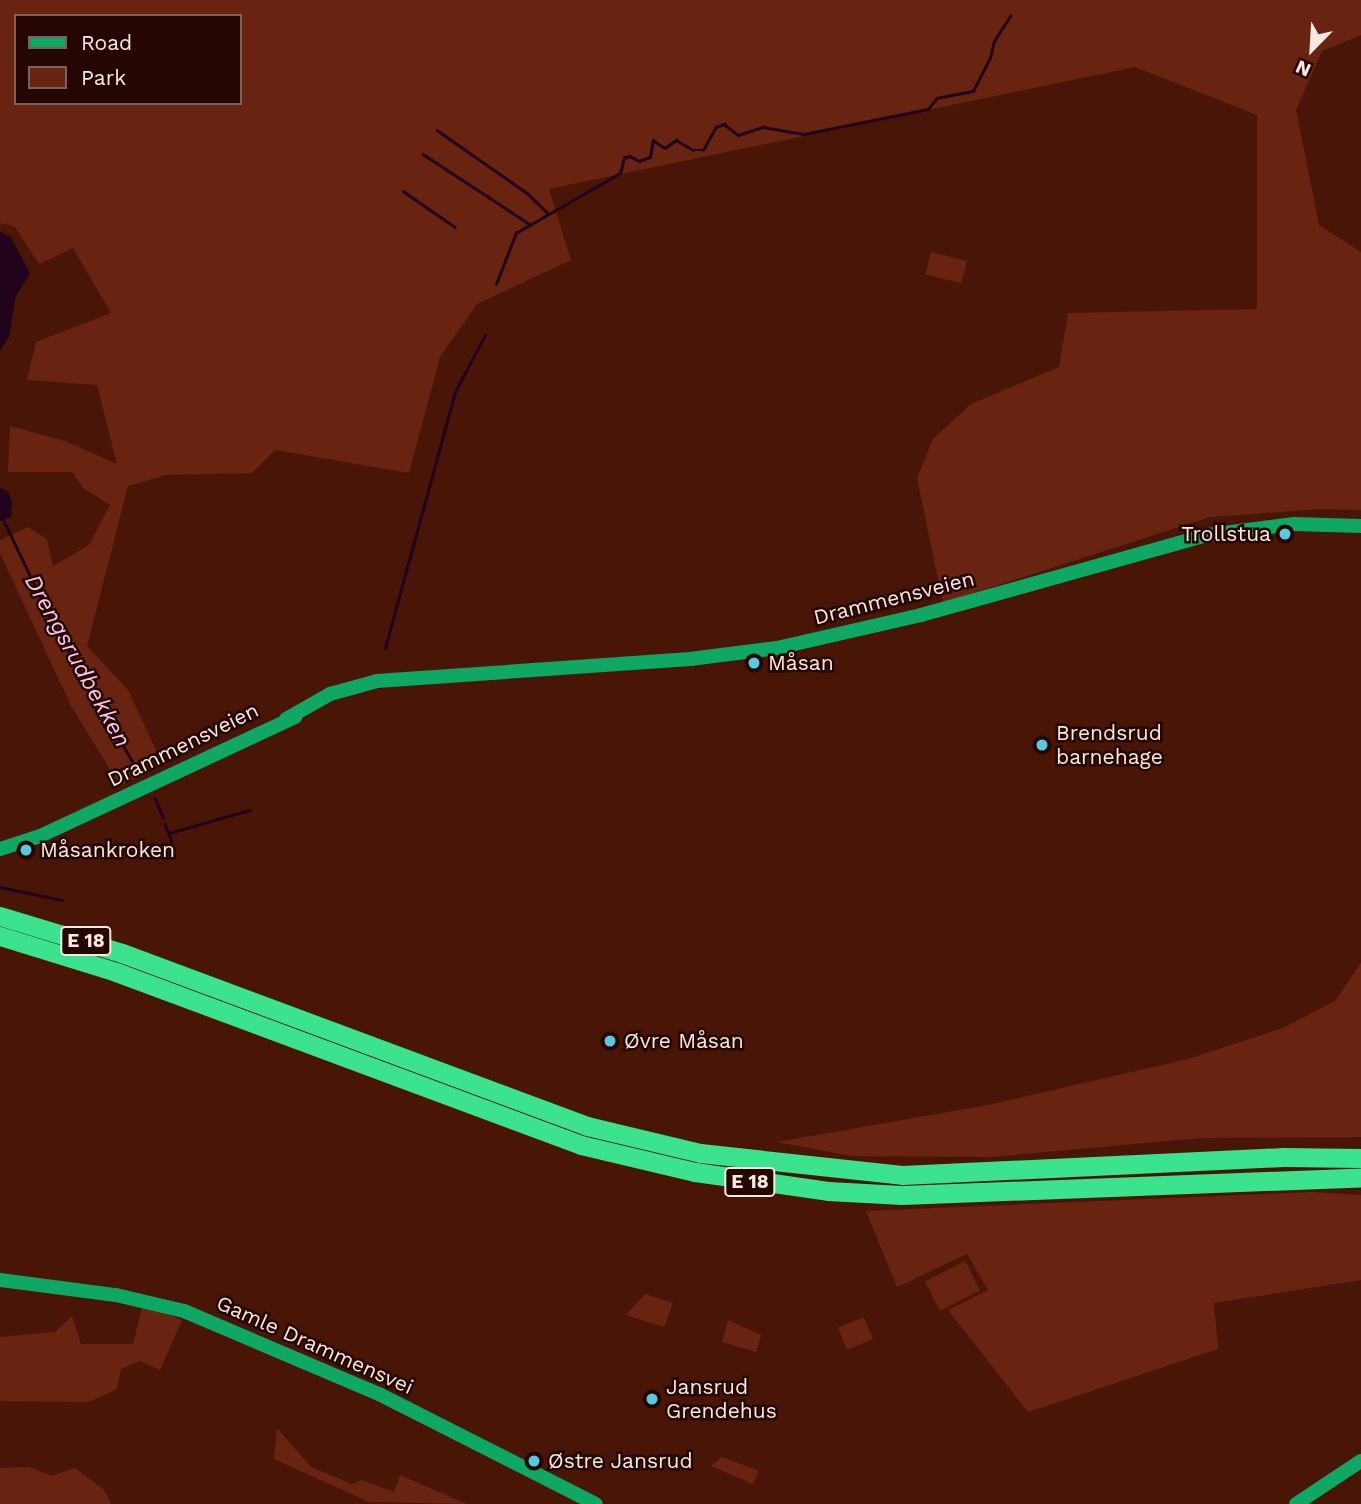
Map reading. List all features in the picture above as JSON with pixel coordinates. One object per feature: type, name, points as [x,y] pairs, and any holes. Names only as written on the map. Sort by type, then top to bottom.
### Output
[{"type":"highway","name":"E 18","points":[[0,916],[122,953],[587,1126],[700,1153],[902,1175],[1284,1157],[1361,1158]]},
{"type":"highway","name":"E 18","points":[[0,936],[116,972],[581,1145],[695,1172],[828,1191],[902,1195],[1361,1177]]},
{"type":"main road","name":"Drammensveien","points":[[0,849],[58,826],[286,719],[429,677],[690,659],[777,648],[920,615],[1208,535],[1294,524],[1361,526]]},
{"type":"main road","name":"Drammensveien","points":[[0,839],[58,826]]},
{"type":"main road","name":"Gamle Drammensvei","points":[[0,1280],[108,1293],[184,1311],[379,1394],[596,1504]]},
{"type":"main road","points":[[1296,1504],[1361,1461]]},
{"type":"green space","points":[[0,0],[1361,0],[1361,35],[1322,51],[1296,110],[1319,225],[1361,252],[1361,510],[1320,509],[1210,517],[943,603],[917,478],[933,439],[971,404],[1059,367],[1068,313],[1257,309],[1257,115],[1135,67],[549,189],[571,260],[477,304],[440,357],[409,473],[275,450],[252,473],[166,475],[128,486],[87,646],[128,690],[163,765],[120,786],[70,704],[0,553],[0,540],[28,527],[47,539],[53,566],[89,545],[110,505],[83,488],[72,472],[8,472],[10,426],[65,441],[117,464],[97,385],[27,380],[36,342],[111,313],[73,248],[39,264],[15,227],[0,223]]},
{"type":"green space","points":[[931,252],[967,261],[961,283],[925,274]]},
{"type":"green space","points":[[1361,963],[1361,1137],[1200,1138],[992,1157],[851,1156],[777,1142],[988,1105],[1188,1059],[1283,1028],[1335,1001]]},
{"type":"green space","points":[[1312,1192],[1361,1195],[1361,1280],[1214,1303],[1218,1349],[1028,1412],[948,1310],[988,1290],[967,1254],[897,1287],[866,1211]]},
{"type":"green space","points":[[965,1261],[980,1290],[940,1311],[925,1281]]},
{"type":"green space","points":[[645,1294],[673,1303],[664,1327],[626,1315]]},
{"type":"green space","points":[[143,1304],[182,1320],[160,1370],[140,1361],[121,1369],[117,1389],[89,1402],[0,1401],[0,1337],[55,1332],[72,1316],[81,1344],[133,1344]]},
{"type":"green space","points":[[864,1317],[873,1339],[847,1350],[838,1327]]},
{"type":"green space","points":[[728,1320],[761,1335],[756,1352],[722,1342]]},
{"type":"green space","points":[[277,1428],[311,1467],[352,1484],[362,1480],[394,1492],[400,1475],[467,1504],[369,1502],[274,1459]]},
{"type":"green space","points":[[722,1457],[759,1471],[753,1484],[711,1466]]},
{"type":"green space","points":[[29,1467],[51,1476],[75,1468],[104,1490],[111,1504],[0,1504],[0,1468]]},
{"type":"shaded area","points":[[0,232],[11,237],[30,274],[16,296],[9,337],[0,351]]},
{"type":"shaded area","points":[[0,488],[8,491],[12,502],[11,517],[0,521]]},
{"type":"waterway","points":[[496,284],[516,233],[620,173],[624,158],[630,156],[639,161],[650,157],[653,140],[665,148],[676,140],[693,150],[703,150],[716,127],[724,124],[738,135],[763,127],[804,134],[928,109],[937,98],[973,91],[990,58],[994,41],[1010,16]]},
{"type":"waterway","points":[[437,130],[527,193],[549,214]]},
{"type":"waterway","points":[[423,154],[528,223]]},
{"type":"waterway","points":[[403,191],[455,227]]},
{"type":"waterway","points":[[385,648],[455,392],[485,335]]},
{"type":"waterway","name":"Drengsrudbekken","points":[[3,519],[54,625],[134,764]]},
{"type":"waterway","points":[[155,798],[163,817]]},
{"type":"waterway","points":[[169,833],[250,810]]},
{"type":"waterway","points":[[165,824],[172,841],[169,848]]},
{"type":"waterway","name":"Drengsrudbekken","points":[[0,887],[62,900]]},
{"type":"place","name":"Trollstua","points":[[1285,534]]},
{"type":"place","name":"Måsan","points":[[754,663]]},
{"type":"place","name":"Brendsrud barnehage","points":[[1042,745]]},
{"type":"place","name":"Måsankroken","points":[[26,850]]},
{"type":"place","name":"Øvre Måsan","points":[[610,1041]]},
{"type":"place","name":"Jansrud Grendehus","points":[[652,1399]]},
{"type":"place","name":"Østre Jansrud","points":[[534,1461]]}]
